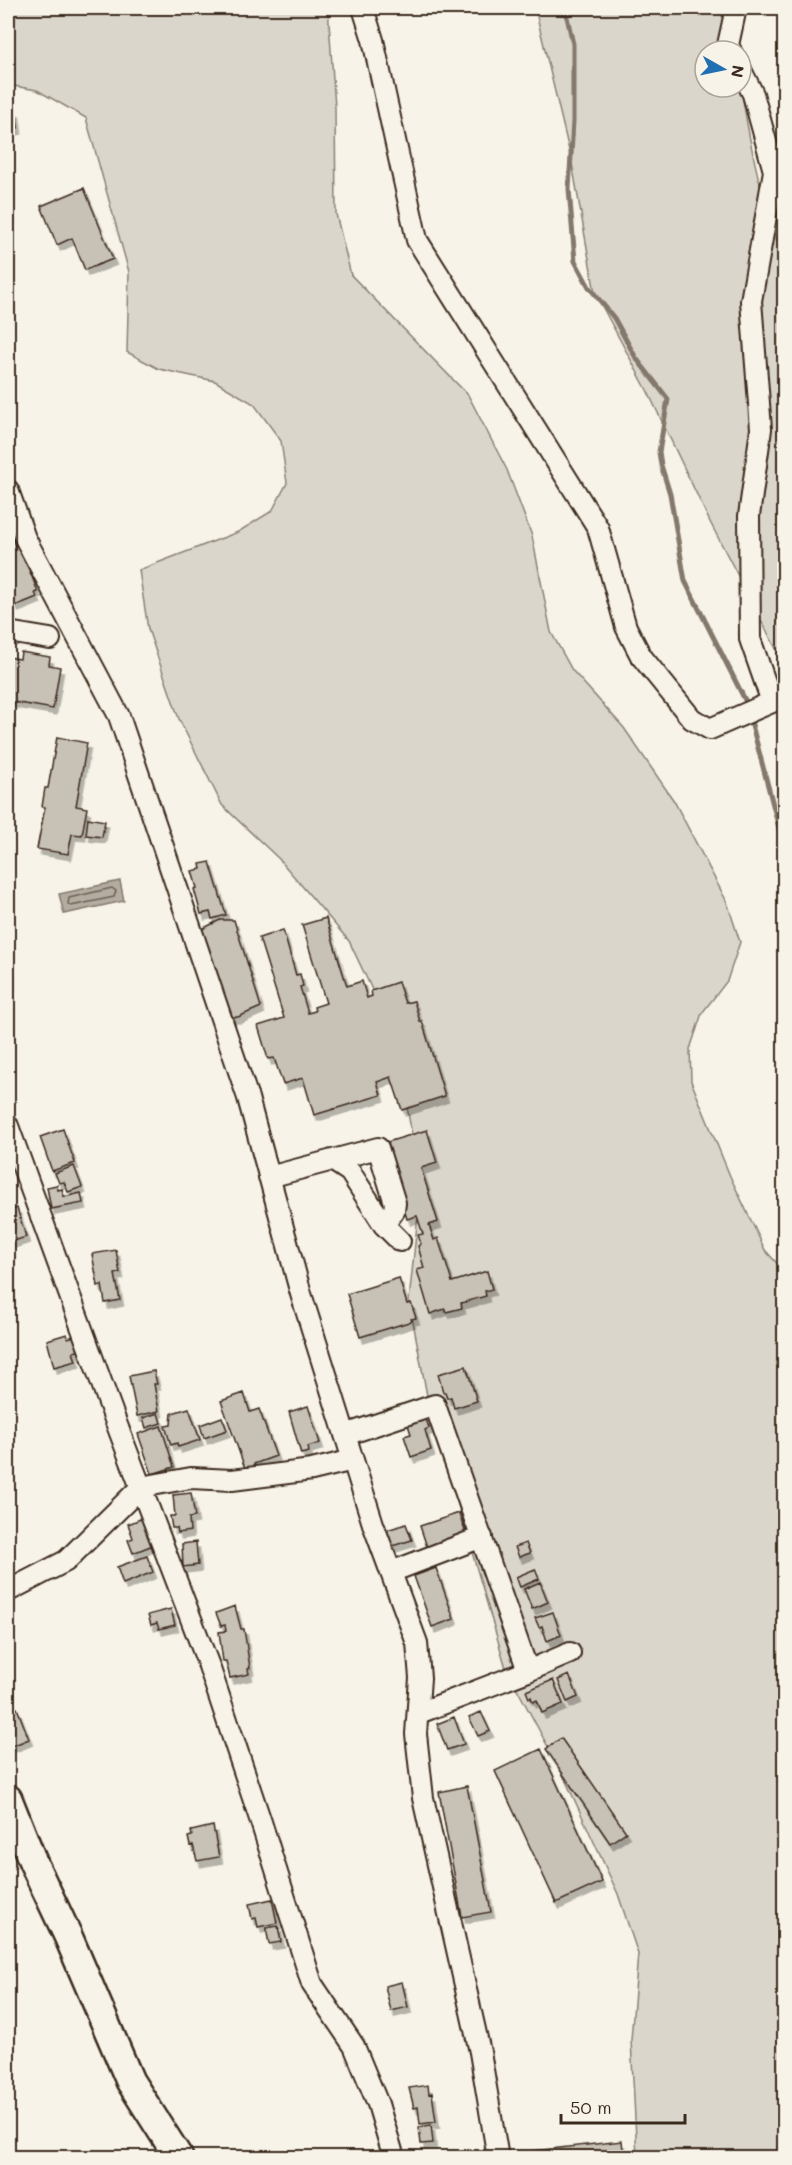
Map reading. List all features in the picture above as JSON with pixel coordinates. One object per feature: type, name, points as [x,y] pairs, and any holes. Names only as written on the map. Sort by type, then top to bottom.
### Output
[{"type":"street","points":[[363,8],[373,40],[417,240],[598,528],[626,627],[641,656],[692,719],[711,729],[772,702],[750,639],[749,516],[761,429],[751,300],[774,171],[753,94]]},
{"type":"street","points":[[729,39],[736,8]]},
{"type":"street","points":[[8,490],[25,538],[119,716],[248,1098],[301,1294],[353,1460],[417,1643],[420,1678],[416,1734],[423,1798],[480,2052],[498,2157]]},
{"type":"street","points":[[8,632],[50,639]]},
{"type":"street","points":[[8,1126],[209,1666],[312,1984],[354,2046],[378,2104],[394,2157]]},
{"type":"street","points":[[269,1177],[378,1148],[395,1203],[394,1211],[384,1225]]},
{"type":"street","points":[[332,1160],[350,1172],[384,1225],[400,1241]]},
{"type":"street","points":[[345,1434],[435,1405],[528,1671]]},
{"type":"street","points":[[8,1592],[66,1561],[141,1486],[191,1478],[232,1480],[312,1470],[353,1460]]},
{"type":"street","points":[[391,1572],[482,1537]]},
{"type":"street","points":[[419,1713],[570,1653]]},
{"type":"street","points":[[8,1799],[33,1862],[68,1936],[130,2081],[179,2157]]},
{"type":"shaded area","points":[[8,8],[328,8],[335,107],[336,214],[351,275],[468,395],[507,470],[532,536],[551,632],[572,670],[624,728],[674,801],[727,902],[740,942],[727,981],[702,1013],[690,1049],[691,1081],[730,1176],[765,1250],[784,1271],[784,2157],[637,2157],[631,2040],[638,1954],[618,1894],[563,1775],[506,1668],[429,1406],[409,1301],[421,1186],[404,1090],[376,998],[349,941],[279,859],[222,805],[179,719],[148,629],[139,570],[238,532],[272,511],[287,483],[281,441],[254,404],[215,381],[159,369],[127,352],[129,272],[86,118],[37,90],[8,85]]},
{"type":"shaded area","points":[[535,8],[729,8],[733,39],[693,39],[693,99],[743,99],[758,174],[776,239],[784,258],[784,664],[710,522],[647,390],[595,293],[572,163]]},
{"type":"water","points":[[120,881],[124,901],[64,914],[59,894]]},
{"type":"building","points":[[16,111],[18,128],[8,130],[8,113]]},
{"type":"building","points":[[84,188],[113,259],[85,270],[72,238],[57,245],[41,206]]},
{"type":"building","points":[[8,528],[15,546],[19,544],[38,592],[35,593],[37,597],[15,606],[14,603],[10,604],[8,598]]},
{"type":"building","points":[[21,652],[50,657],[49,665],[60,667],[53,709],[8,701],[8,657],[20,659]]},
{"type":"building","points":[[57,737],[87,743],[76,806],[87,808],[82,835],[72,834],[68,854],[37,849],[45,807],[42,807],[45,788],[48,788]]},
{"type":"building","points":[[88,818],[105,821],[102,837],[86,835]]},
{"type":"building","points":[[210,862],[226,915],[212,919],[210,912],[201,914],[192,871],[201,869],[200,864]]},
{"type":"building","points":[[326,918],[347,986],[362,981],[367,998],[372,996],[371,991],[398,982],[405,1003],[414,1001],[445,1096],[402,1110],[391,1077],[377,1082],[381,1095],[314,1115],[303,1078],[283,1084],[274,1058],[268,1059],[258,1026],[284,1018],[259,938],[283,930],[296,975],[300,974],[303,986],[300,987],[308,1013],[315,1011],[314,1007],[326,1003],[302,925]]},
{"type":"building","points":[[220,920],[234,920],[261,1007],[238,1017],[231,1017],[202,929]]},
{"type":"building","points":[[63,1129],[75,1163],[52,1171],[40,1137]]},
{"type":"building","points":[[427,1130],[437,1163],[421,1168],[438,1222],[429,1225],[434,1240],[438,1238],[452,1282],[487,1271],[492,1289],[485,1291],[486,1296],[461,1303],[462,1308],[446,1312],[445,1309],[430,1314],[417,1270],[424,1268],[418,1246],[421,1244],[418,1235],[423,1234],[417,1216],[407,1219],[384,1143]]},
{"type":"building","points":[[74,1166],[82,1187],[68,1192],[64,1182],[59,1183],[55,1173]]},
{"type":"building","points":[[57,1185],[58,1190],[62,1189],[64,1197],[81,1193],[83,1203],[51,1209],[47,1187]]},
{"type":"building","points":[[17,1208],[26,1237],[8,1243],[8,1211]]},
{"type":"building","points":[[116,1250],[120,1273],[115,1274],[120,1300],[105,1303],[102,1285],[98,1286],[92,1254]]},
{"type":"building","points":[[399,1278],[407,1304],[411,1303],[416,1318],[360,1337],[347,1294]]},
{"type":"building","points":[[67,1334],[68,1338],[74,1336],[78,1351],[73,1352],[76,1361],[54,1367],[47,1340]]},
{"type":"building","points":[[466,1366],[477,1401],[454,1408],[451,1397],[447,1398],[443,1392],[438,1374]]},
{"type":"building","points":[[154,1371],[159,1411],[137,1416],[129,1376]]},
{"type":"building","points":[[244,1393],[250,1412],[259,1409],[276,1456],[254,1464],[255,1467],[246,1471],[221,1401]]},
{"type":"building","points":[[308,1406],[320,1443],[308,1447],[309,1452],[301,1454],[289,1412]]},
{"type":"building","points":[[189,1408],[200,1440],[178,1447],[177,1443],[171,1445],[165,1426],[171,1425],[172,1413]]},
{"type":"building","points":[[158,1413],[161,1423],[146,1428],[143,1418]]},
{"type":"building","points":[[222,1417],[227,1430],[204,1438],[200,1425]]},
{"type":"building","points":[[426,1419],[429,1428],[425,1430],[431,1450],[411,1457],[404,1436],[411,1434],[408,1425]]},
{"type":"building","points":[[161,1426],[174,1467],[152,1474],[138,1434]]},
{"type":"building","points":[[191,1493],[195,1517],[189,1518],[190,1531],[178,1533],[177,1528],[172,1528],[170,1516],[175,1516],[173,1495]]},
{"type":"building","points":[[459,1513],[466,1534],[427,1547],[420,1526]]},
{"type":"building","points":[[143,1518],[153,1545],[133,1553],[128,1540],[133,1538],[128,1524]]},
{"type":"building","points":[[406,1524],[412,1540],[392,1546],[387,1530]]},
{"type":"building","points":[[196,1542],[198,1565],[183,1567],[182,1544]]},
{"type":"building","points":[[526,1543],[530,1553],[519,1557],[515,1547]]},
{"type":"building","points":[[147,1556],[153,1572],[123,1584],[117,1567]]},
{"type":"building","points":[[436,1568],[454,1619],[432,1627],[414,1576]]},
{"type":"building","points":[[535,1569],[539,1579],[520,1587],[516,1577]]},
{"type":"building","points":[[540,1582],[548,1602],[532,1609],[524,1589]]},
{"type":"building","points":[[235,1606],[241,1629],[244,1629],[250,1668],[248,1669],[249,1674],[230,1678],[226,1661],[223,1661],[219,1632],[226,1631],[225,1625],[221,1626],[216,1613]]},
{"type":"building","points":[[171,1609],[175,1625],[159,1629],[157,1623],[151,1625],[148,1615]]},
{"type":"building","points":[[553,1612],[561,1635],[547,1641],[542,1626],[539,1627],[535,1618]]},
{"type":"building","points":[[569,1675],[578,1697],[567,1702],[558,1680]]},
{"type":"building","points":[[553,1680],[563,1704],[542,1713],[537,1700],[533,1702],[526,1691]]},
{"type":"building","points":[[17,1708],[29,1739],[12,1746],[8,1735],[8,1712]]},
{"type":"building","points":[[481,1712],[490,1731],[478,1736],[469,1717]]},
{"type":"building","points":[[454,1717],[464,1744],[447,1750],[437,1724]]},
{"type":"building","points":[[561,1738],[626,1832],[610,1843],[546,1749]]},
{"type":"building","points":[[541,1749],[602,1882],[556,1903],[495,1771]]},
{"type":"building","points":[[467,1786],[491,1912],[462,1917],[439,1792]]},
{"type":"building","points":[[213,1826],[219,1857],[197,1861],[193,1845],[190,1846],[188,1837],[192,1836],[191,1831]]},
{"type":"building","points":[[272,1899],[277,1923],[258,1927],[256,1918],[252,1919],[249,1904]]},
{"type":"building","points":[[278,1926],[281,1942],[269,1944],[266,1928]]},
{"type":"building","points":[[402,1982],[408,2007],[391,2011],[385,1986]]},
{"type":"building","points":[[428,2085],[429,2094],[432,2093],[436,2122],[420,2124],[418,2107],[414,2108],[409,2088]]},
{"type":"building","points":[[431,2125],[433,2143],[421,2144],[419,2127]]},
{"type":"building","points":[[622,2141],[624,2158],[524,2158],[524,2152]]},
{"type":"waterway","points":[[565,8],[573,44],[573,121],[569,189],[575,261],[589,287],[614,318],[636,358],[668,399],[659,452],[670,494],[685,581],[746,702],[784,847]]}]
